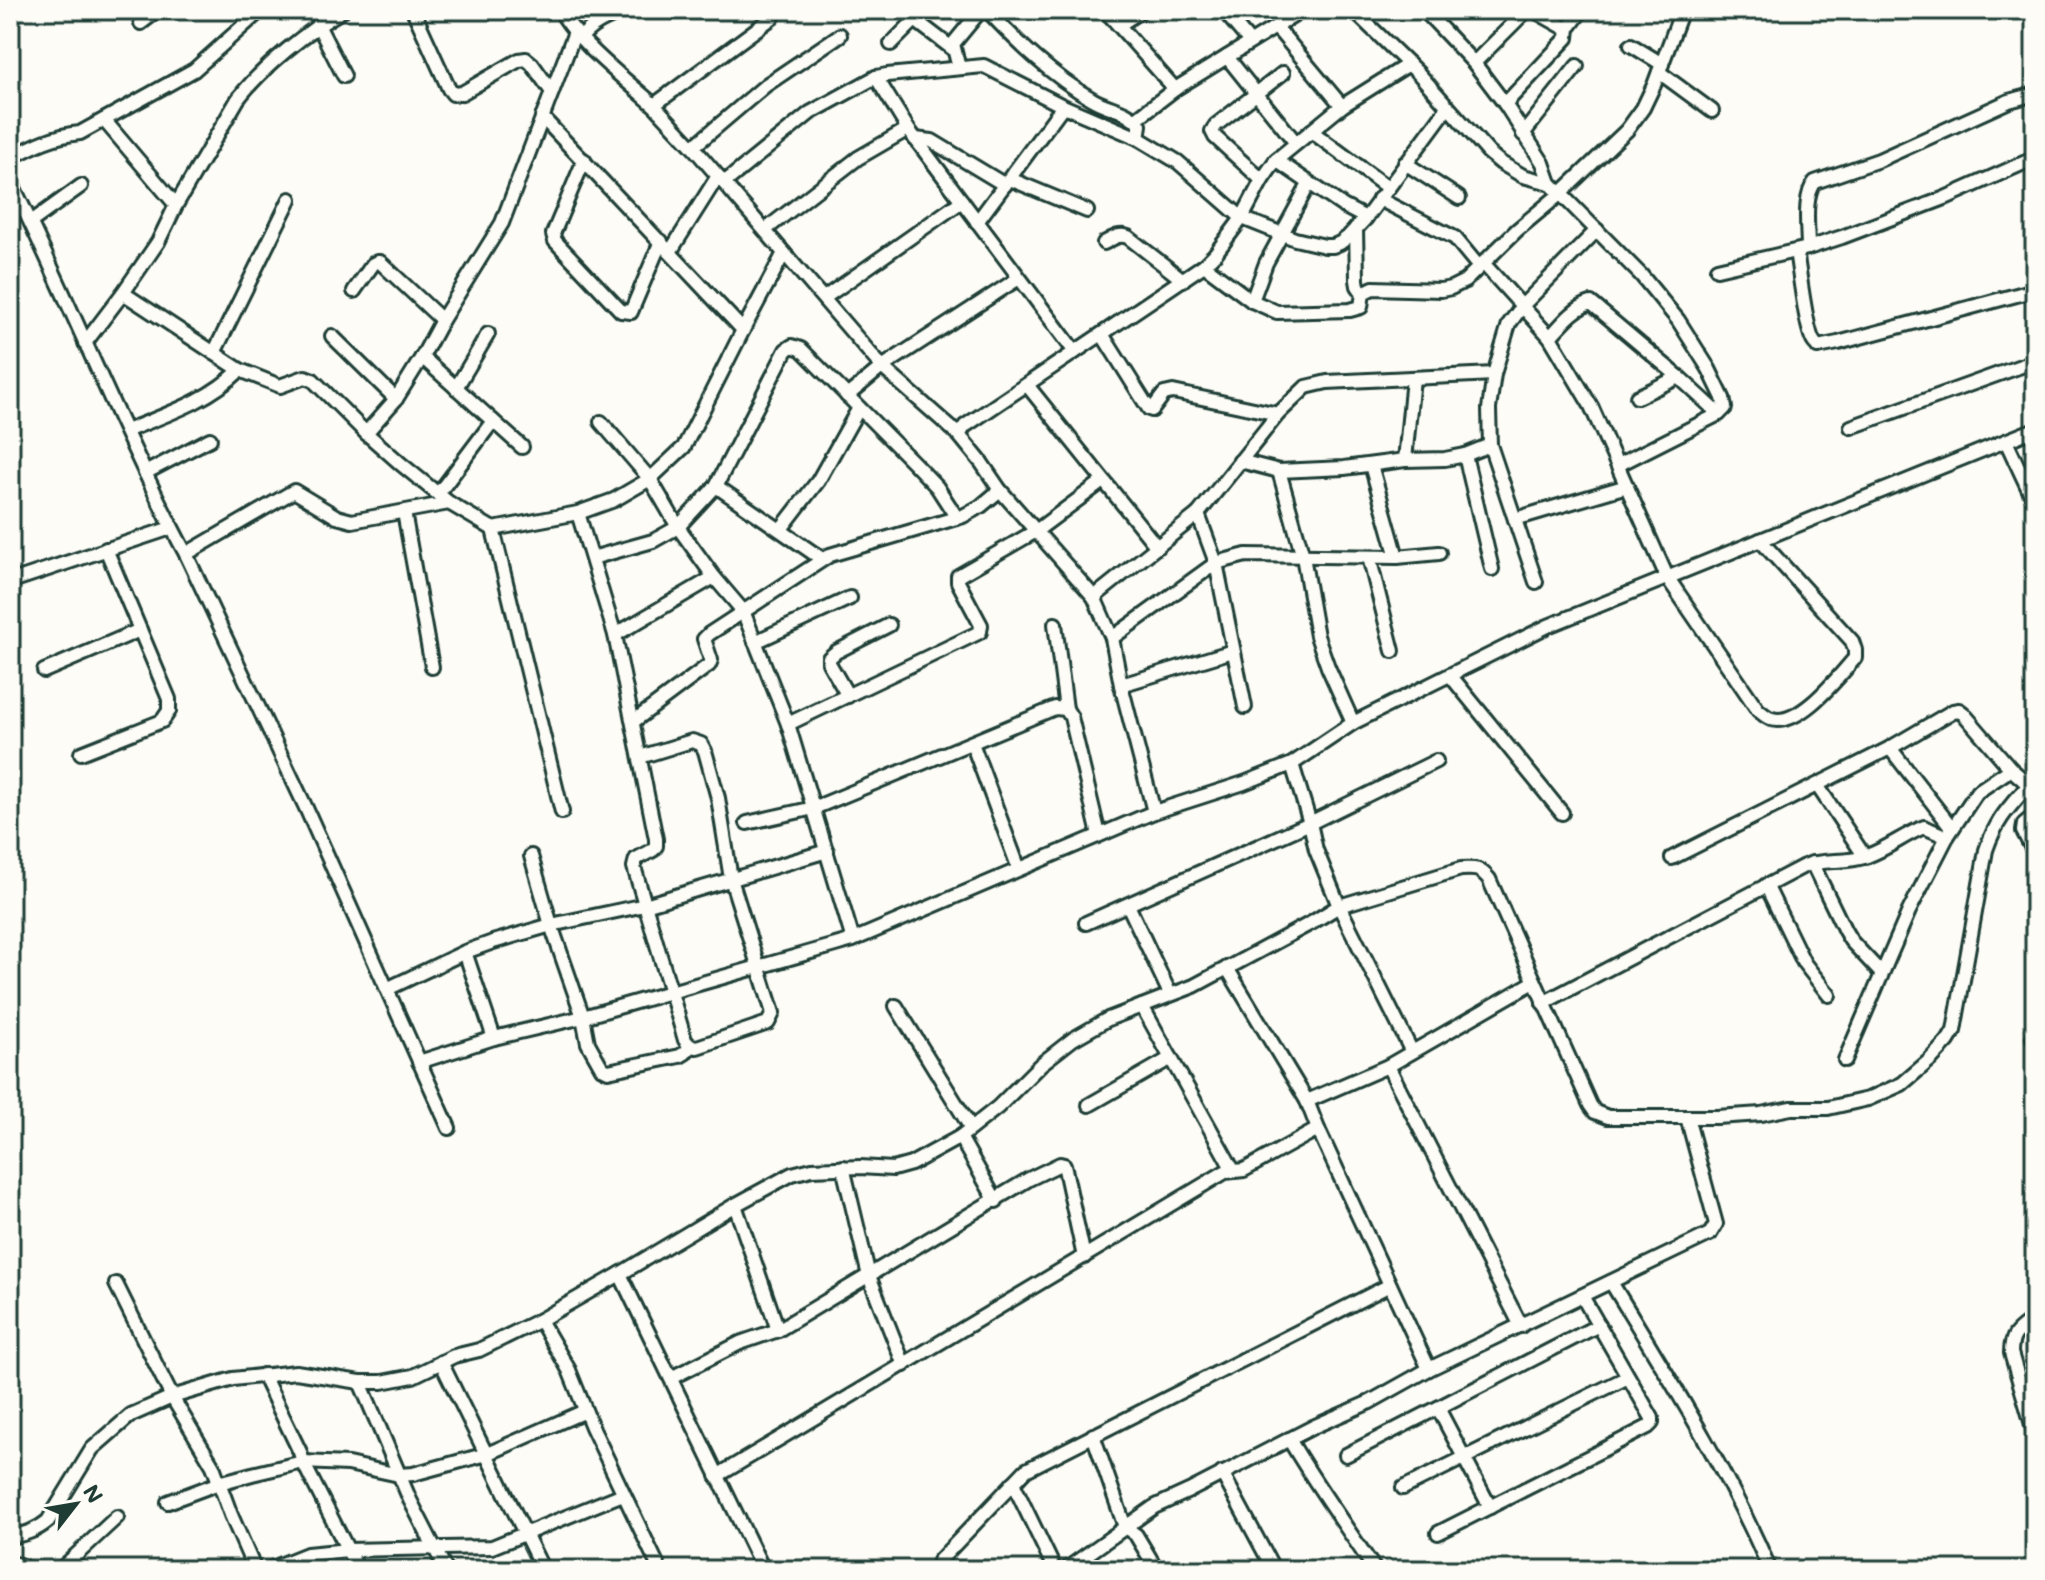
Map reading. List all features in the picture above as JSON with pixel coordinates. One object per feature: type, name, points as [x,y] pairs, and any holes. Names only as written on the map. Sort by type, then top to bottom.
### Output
[{"type":"street","points":[[141,23],[158,10]]},
{"type":"street","points":[[10,158],[44,140],[80,133],[194,70],[261,10]]},
{"type":"street","points":[[85,343],[158,242],[176,205],[249,84],[318,25],[343,10]]},
{"type":"street","points":[[413,10],[453,94],[462,93],[519,60],[526,59],[552,92]]},
{"type":"street","points":[[560,10],[578,35],[654,105],[693,147],[882,367],[959,435],[1000,490],[1094,597],[1112,638],[1154,812]]},
{"type":"street","points":[[366,433],[396,399],[502,223],[552,92],[578,35],[626,10]]},
{"type":"street","points":[[654,105],[772,14],[786,10]]},
{"type":"street","points":[[959,68],[953,44],[984,10],[1043,66],[1093,100],[1136,119],[1140,125],[1138,138]]},
{"type":"street","points":[[1105,10],[1175,89]]},
{"type":"street","points":[[1119,25],[1142,10]]},
{"type":"street","points":[[1223,10],[1250,42]]},
{"type":"street","points":[[1136,119],[1175,89],[1303,10]]},
{"type":"street","points":[[1353,10],[1409,64],[1501,163],[1523,176],[1550,183]]},
{"type":"street","points":[[1424,10],[1474,63],[1505,104],[1543,163],[1550,183],[1641,275],[1678,320],[1723,398],[1725,408],[1719,414],[1618,465]]},
{"type":"street","points":[[1474,63],[1530,10],[1560,27],[1568,28]]},
{"type":"street","points":[[1505,104],[1567,38],[1568,28],[1582,10]]},
{"type":"street","points":[[1363,293],[1373,288],[1441,290],[1465,281],[1627,130],[1643,108],[1661,68],[1678,11]]},
{"type":"street","points":[[891,44],[915,20],[953,49]]},
{"type":"street","points":[[318,25],[344,76]]},
{"type":"street","points":[[1276,27],[1342,106]]},
{"type":"street","points":[[693,147],[766,85],[840,35]]},
{"type":"street","points":[[1631,45],[1712,111]]},
{"type":"street","points":[[1227,57],[1296,143]]},
{"type":"street","points":[[959,435],[965,426],[1204,265],[1242,218],[1276,160],[1342,106],[1409,64]]},
{"type":"street","points":[[670,252],[721,180],[802,119],[876,77],[984,66],[1063,106],[1138,138],[1178,162],[1242,218],[1325,246],[1333,246],[1348,237],[1366,218],[1448,107]]},
{"type":"street","points":[[1523,134],[1577,66]]},
{"type":"street","points":[[1262,180],[1212,131],[1283,73]]},
{"type":"street","points":[[876,77],[912,134],[1075,352]]},
{"type":"street","points":[[2035,94],[2009,101],[1879,160],[1815,182],[1808,197],[1802,249],[1808,325],[1814,344],[1818,347],[2035,290]]},
{"type":"street","points":[[977,222],[1063,106]]},
{"type":"street","points":[[542,117],[743,330]]},
{"type":"street","points":[[104,120],[176,205]]},
{"type":"street","points":[[1311,131],[1388,188]]},
{"type":"street","points":[[765,230],[858,158],[912,134],[932,141],[1007,182],[1087,211]]},
{"type":"street","points":[[1717,269],[1842,237],[1945,198],[2035,158]]},
{"type":"street","points":[[584,160],[553,234],[555,241],[621,311],[631,312],[661,241]]},
{"type":"street","points":[[1276,160],[1366,218]]},
{"type":"street","points":[[1405,163],[1459,198]]},
{"type":"street","points":[[10,180],[145,473],[306,808],[449,1128]]},
{"type":"street","points":[[1252,301],[1266,263],[1309,184]]},
{"type":"street","points":[[31,222],[81,186]]},
{"type":"street","points":[[214,353],[290,199]]},
{"type":"street","points":[[1379,199],[1455,238],[1523,305],[1550,337],[1591,406],[1667,577],[1758,710],[1769,719],[1790,718],[1828,689],[1855,658],[1855,650],[1852,641],[1760,540]]},
{"type":"street","points":[[824,298],[962,201]]},
{"type":"street","points":[[1204,265],[1252,301],[1277,312],[1350,310],[1361,307],[1363,293],[1357,280],[1356,228]]},
{"type":"street","points":[[1536,582],[1490,445],[1489,409],[1494,374],[1509,324],[1523,305],[1597,230]]},
{"type":"street","points":[[1104,243],[1123,234],[1183,280]]},
{"type":"street","points":[[123,293],[240,370],[280,386],[305,377],[313,380],[366,433],[443,498],[493,529],[578,513],[614,500],[650,479],[684,447],[784,253]]},
{"type":"street","points":[[354,291],[373,264],[380,262],[442,320]]},
{"type":"street","points":[[847,396],[882,367],[1019,278]]},
{"type":"street","points":[[1550,337],[1575,312],[1591,303],[1719,414]]},
{"type":"street","points":[[456,388],[488,334]]},
{"type":"street","points":[[1102,334],[1149,409],[1156,407],[1164,394],[1173,392],[1278,414]]},
{"type":"street","points":[[332,336],[396,399]]},
{"type":"street","points":[[592,558],[653,541],[678,527],[716,486],[786,350],[792,346],[801,349],[937,487],[957,518]]},
{"type":"street","points":[[422,357],[522,447]]},
{"type":"street","points":[[1851,427],[2035,361]]},
{"type":"street","points":[[126,431],[201,400],[240,370]]},
{"type":"street","points":[[1094,597],[1198,514],[1278,414],[1306,387],[1327,382],[1494,374]]},
{"type":"street","points":[[1637,397],[1679,377]]},
{"type":"street","points":[[1405,460],[1413,378]]},
{"type":"street","points":[[1027,385],[1157,547]]},
{"type":"street","points":[[781,529],[818,481],[859,408]]},
{"type":"street","points":[[186,554],[294,491],[337,517],[352,521],[404,512],[443,498],[493,421]]},
{"type":"street","points":[[601,422],[650,479],[678,527],[743,611],[788,724],[853,940]]},
{"type":"street","points":[[419,1062],[494,1038],[583,1017],[853,940],[1154,812],[1292,764],[1353,723],[1548,626],[2035,429]]},
{"type":"street","points":[[145,473],[210,439]]},
{"type":"street","points":[[2006,441],[2035,503]]},
{"type":"street","points":[[1240,461],[1279,471],[1344,468],[1405,460],[1445,459],[1490,445]]},
{"type":"street","points":[[1465,455],[1492,569]]},
{"type":"street","points":[[1371,465],[1397,557]]},
{"type":"street","points":[[1279,471],[1303,556],[1317,636],[1353,723]]},
{"type":"street","points":[[788,724],[980,632],[981,625],[958,582],[958,576],[1036,531],[1103,481]]},
{"type":"street","points":[[716,486],[822,559]]},
{"type":"street","points":[[1515,519],[1627,486]]},
{"type":"street","points":[[634,721],[709,665],[711,660],[704,639],[709,634],[822,559],[957,518],[981,506],[1000,490]]},
{"type":"street","points":[[404,512],[432,667]]},
{"type":"street","points":[[578,513],[615,635],[656,846],[636,859],[634,867],[685,1040],[690,1046],[697,1047],[768,1023],[773,1013],[731,879],[718,798],[705,751],[701,744],[692,741],[640,757]]},
{"type":"street","points":[[1198,514],[1216,563],[1245,707]]},
{"type":"street","points":[[12,581],[171,528]]},
{"type":"street","points":[[493,529],[562,812]]},
{"type":"street","points":[[81,753],[162,721],[169,711],[169,699],[106,549]]},
{"type":"street","points":[[1112,638],[1216,563],[1246,555],[1397,557],[1439,553]]},
{"type":"street","points":[[1369,557],[1393,651]]},
{"type":"street","points":[[615,635],[714,577]]},
{"type":"street","points":[[755,642],[850,598]]},
{"type":"street","points":[[1055,624],[1066,709],[1071,717],[1099,835]]},
{"type":"street","points":[[848,696],[829,658],[889,625]]},
{"type":"street","points":[[44,671],[140,630]]},
{"type":"street","points":[[1121,685],[1233,651]]},
{"type":"street","points":[[1450,675],[1562,813]]},
{"type":"street","points":[[747,823],[814,808],[1055,708],[1066,709]]},
{"type":"street","points":[[10,1537],[40,1528],[48,1521],[92,1449],[131,1415],[172,1397],[233,1379],[296,1372],[360,1382],[382,1382],[413,1376],[454,1356],[479,1350],[540,1320],[792,1174],[843,1167],[893,1169],[911,1164],[960,1137],[998,1107],[1041,1064],[1073,1039],[1108,1019],[1194,986],[1339,906],[1461,869],[1482,870],[1489,879],[1595,1112],[1608,1117],[1717,1117],[1791,1108],[1828,1108],[1868,1099],[1902,1084],[1930,1060],[1954,1031],[1986,850],[2002,815],[2032,782],[2011,769],[1959,710],[1953,711],[1890,748],[1672,858]]},
{"type":"street","points":[[972,743],[1019,869]]},
{"type":"street","points":[[1890,748],[1950,832]]},
{"type":"street","points":[[1086,923],[1310,823],[1436,761]]},
{"type":"street","points":[[1292,764],[1316,850],[1339,906],[1412,1052]]},
{"type":"street","points":[[1845,1060],[1909,911],[1950,832],[1977,792],[2011,769]]},
{"type":"street","points":[[1817,785],[1865,857]]},
{"type":"street","points":[[2035,815],[2024,824],[2023,831],[2035,854]]},
{"type":"street","points":[[1543,1003],[1812,863],[1865,857],[1924,827],[1950,832]]},
{"type":"street","points":[[387,989],[493,942],[551,925],[645,905],[827,851]]},
{"type":"street","points":[[531,856],[583,1017],[588,1043],[602,1068],[608,1071],[680,1056],[690,1046]]},
{"type":"street","points":[[1812,863],[1851,941],[1881,973]]},
{"type":"street","points":[[1766,885],[1804,963],[1829,995]]},
{"type":"street","points":[[1128,905],[1170,994]]},
{"type":"street","points":[[465,952],[494,1038]]},
{"type":"street","points":[[1227,968],[1307,1101],[1429,1369]]},
{"type":"street","points":[[1307,1101],[1388,1066],[1534,982]]},
{"type":"street","points":[[896,1006],[971,1128]]},
{"type":"street","points":[[1142,1006],[1233,1170]]},
{"type":"street","points":[[2035,1033],[2035,1043]]},
{"type":"street","points":[[1089,1105],[1171,1058]]},
{"type":"street","points":[[1388,1066],[1521,1326]]},
{"type":"street","points":[[1065,1570],[1154,1507],[1370,1402],[1429,1369],[1701,1239],[1716,1224],[1687,1117]]},
{"type":"street","points":[[717,1476],[1225,1172],[1244,1170],[1318,1129]]},
{"type":"street","points":[[960,1137],[996,1201]]},
{"type":"street","points":[[671,1378],[740,1343],[778,1330],[1029,1179],[1060,1164],[1064,1165],[1084,1257]]},
{"type":"street","points":[[843,1167],[869,1276],[904,1365]]},
{"type":"street","points":[[735,1205],[778,1330]]},
{"type":"street","points":[[620,1274],[760,1563]]},
{"type":"street","points":[[1611,1282],[1694,1418],[1770,1570]]},
{"type":"street","points":[[116,1284],[172,1397],[213,1466],[255,1570]]},
{"type":"street","points":[[937,1570],[939,1561],[1026,1470],[1390,1285]]},
{"type":"street","points":[[1438,1533],[1652,1423],[1652,1418],[1582,1296]]},
{"type":"street","points":[[2035,1318],[2011,1341],[2011,1353],[2035,1435]]},
{"type":"street","points":[[540,1320],[569,1370],[585,1411],[660,1570]]},
{"type":"street","points":[[1346,1455],[1599,1325]]},
{"type":"street","points":[[441,1362],[543,1570]]},
{"type":"street","points":[[263,1375],[358,1570]]},
{"type":"street","points":[[1403,1488],[1628,1377]]},
{"type":"street","points":[[360,1382],[410,1500],[446,1570]]},
{"type":"street","points":[[1438,1408],[1490,1507]]},
{"type":"street","points":[[168,1502],[219,1483],[303,1462],[348,1464],[399,1475],[413,1474],[487,1454],[585,1411]]},
{"type":"street","points":[[1093,1435],[1125,1527],[1136,1535],[1157,1570]]},
{"type":"street","points":[[1289,1439],[1375,1570]]},
{"type":"street","points":[[1222,1473],[1274,1570]]},
{"type":"street","points":[[1013,1483],[1055,1570]]},
{"type":"street","points":[[267,1570],[307,1554],[348,1550],[492,1547],[623,1494]]},
{"type":"street","points":[[60,1570],[117,1517]]},
{"type":"street","points":[[10,1563],[27,1570]]}]
